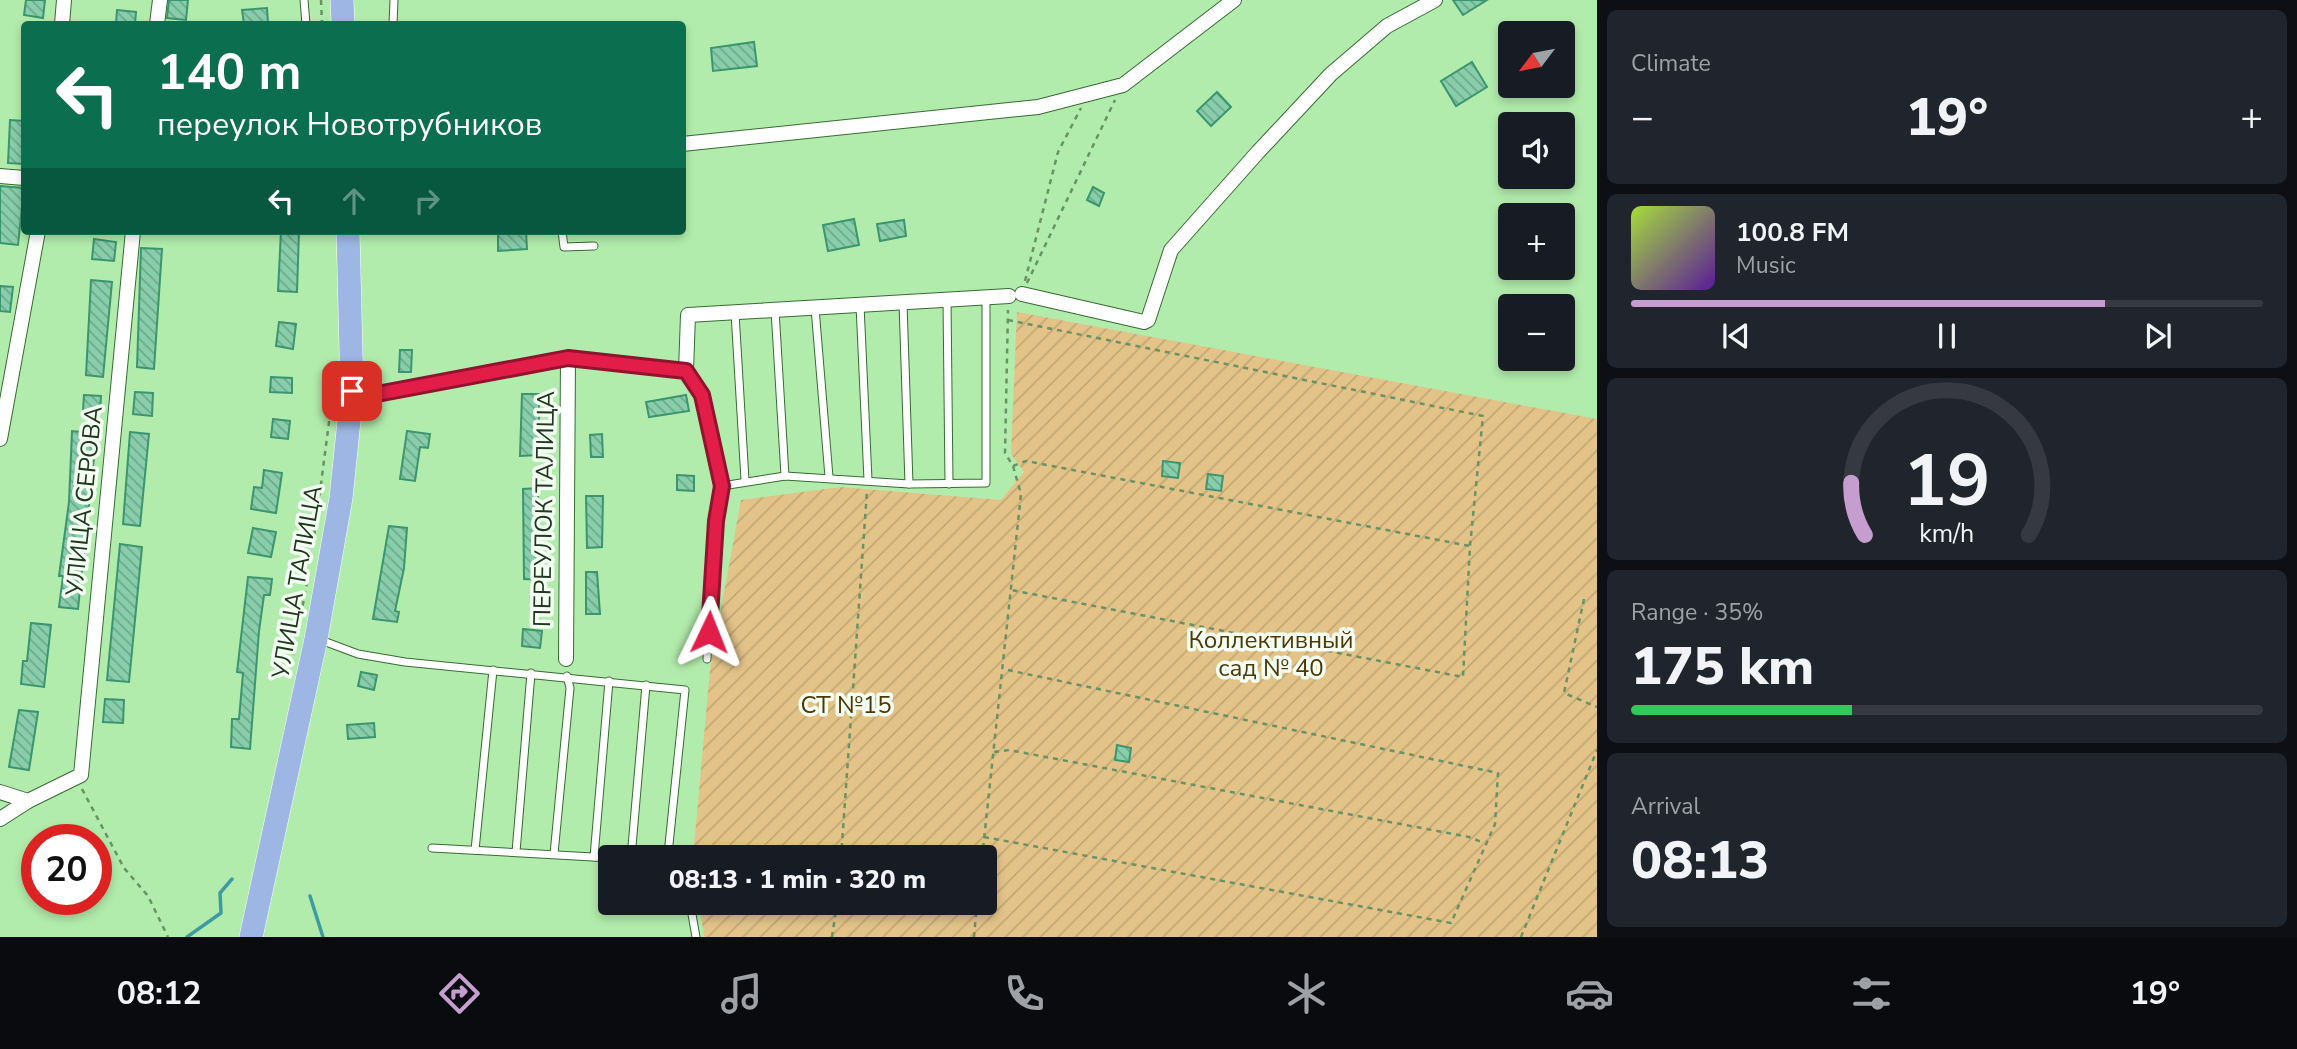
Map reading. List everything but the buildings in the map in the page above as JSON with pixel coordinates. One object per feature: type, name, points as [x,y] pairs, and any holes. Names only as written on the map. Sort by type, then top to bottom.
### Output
[{"type":"main road","points":[[342,0],[343,21]]},
{"type":"main road","name":"УЛИЦА ТАЛИЦА","points":[[251,937],[316,639],[341,498],[352,391],[348,235]]},
{"type":"street","points":[[62,21],[64,0]]},
{"type":"street","points":[[157,21],[160,0]]},
{"type":"street","points":[[686,144],[1038,107],[1083,98],[1123,85],[1234,0]]},
{"type":"street","points":[[352,391],[377,394],[568,358],[686,371],[688,315],[1015,295],[1144,322],[1148,320],[1171,250],[1204,213],[1331,74],[1387,26],[1432,2]]},
{"type":"street","points":[[0,176],[21,178]]},
{"type":"street","points":[[0,439],[37,235]]},
{"type":"street","name":"УЛИЦА СЕРОВА","points":[[81,775],[133,235]]},
{"type":"street","name":"ПЕРЕУЛОК ТАЛИЦА","points":[[566,659],[568,358]]},
{"type":"street","points":[[0,819],[28,801],[81,775]]},
{"type":"street","points":[[0,792],[28,801]]},
{"type":"lane","points":[[304,0],[306,21]]},
{"type":"lane","points":[[393,21],[394,0]]},
{"type":"lane","points":[[1411,0],[1417,4],[1432,2]]},
{"type":"lane","points":[[562,235],[564,247],[594,246]]},
{"type":"lane","points":[[722,486],[745,480],[785,476],[909,484],[986,483],[986,298]]},
{"type":"lane","points":[[947,300],[949,484]]},
{"type":"lane","points":[[903,303],[909,484]]},
{"type":"lane","points":[[860,305],[868,480]]},
{"type":"lane","points":[[815,308],[830,477]]},
{"type":"lane","points":[[775,310],[785,476]]},
{"type":"lane","points":[[735,312],[745,480]]},
{"type":"lane","points":[[686,371],[702,395],[722,486],[711,578],[707,659]]},
{"type":"lane","points":[[316,639],[358,654],[685,690],[669,845]]},
{"type":"lane","points":[[475,849],[493,670]]},
{"type":"lane","points":[[516,852],[531,673]]},
{"type":"lane","points":[[554,855],[570,688],[567,676]]},
{"type":"lane","points":[[594,857],[609,681]]},
{"type":"lane","points":[[632,845],[646,685]]},
{"type":"lane","points":[[432,848],[598,857]]},
{"type":"lane","points":[[692,915],[696,937]]},
{"type":"path","points":[[321,0],[322,21]]},
{"type":"path","points":[[1015,295],[1123,85]]},
{"type":"path","points":[[983,845],[1021,494],[1013,466],[1005,453],[1008,320],[1058,152],[1082,106],[1083,98]]},
{"type":"path","points":[[1008,320],[1483,416],[1470,546],[1463,677],[1011,590]]},
{"type":"path","points":[[313,552],[331,407],[332,352]]},
{"type":"path","points":[[1013,466],[1027,461],[1470,546]]},
{"type":"path","points":[[842,845],[868,480]]},
{"type":"path","points":[[293,655],[308,578]]},
{"type":"path","points":[[1584,599],[1564,693],[1597,707]]},
{"type":"path","points":[[984,837],[1451,923],[1484,843],[1495,824],[1498,773],[1003,668]]},
{"type":"path","points":[[1521,937],[1597,750]]},
{"type":"path","points":[[994,752],[1022,753],[1469,837],[1484,843]]},
{"type":"path","points":[[81,775],[81,787],[98,822],[124,868],[148,896],[167,935]]},
{"type":"path","points":[[832,937],[835,915]]},
{"type":"path","points":[[974,937],[977,915]]},
{"type":"green space","name":"Коллективный сад № 40","points":[[1017,312],[1597,419],[1597,937],[704,937],[701,915],[997,915],[997,845],[694,845],[710,669],[741,500],[840,487],[1001,500],[1024,472],[1011,454]]},
{"type":"waterway","points":[[187,937],[221,913],[220,893],[232,879]]},
{"type":"waterway","points":[[310,896],[323,937]]},
{"type":"route","points":[[352,391],[377,394],[568,358],[686,371],[702,395],[722,486],[716,521],[709,632]]},
{"type":"park label","name":"СТ №15","points":[[846,705]]}]
